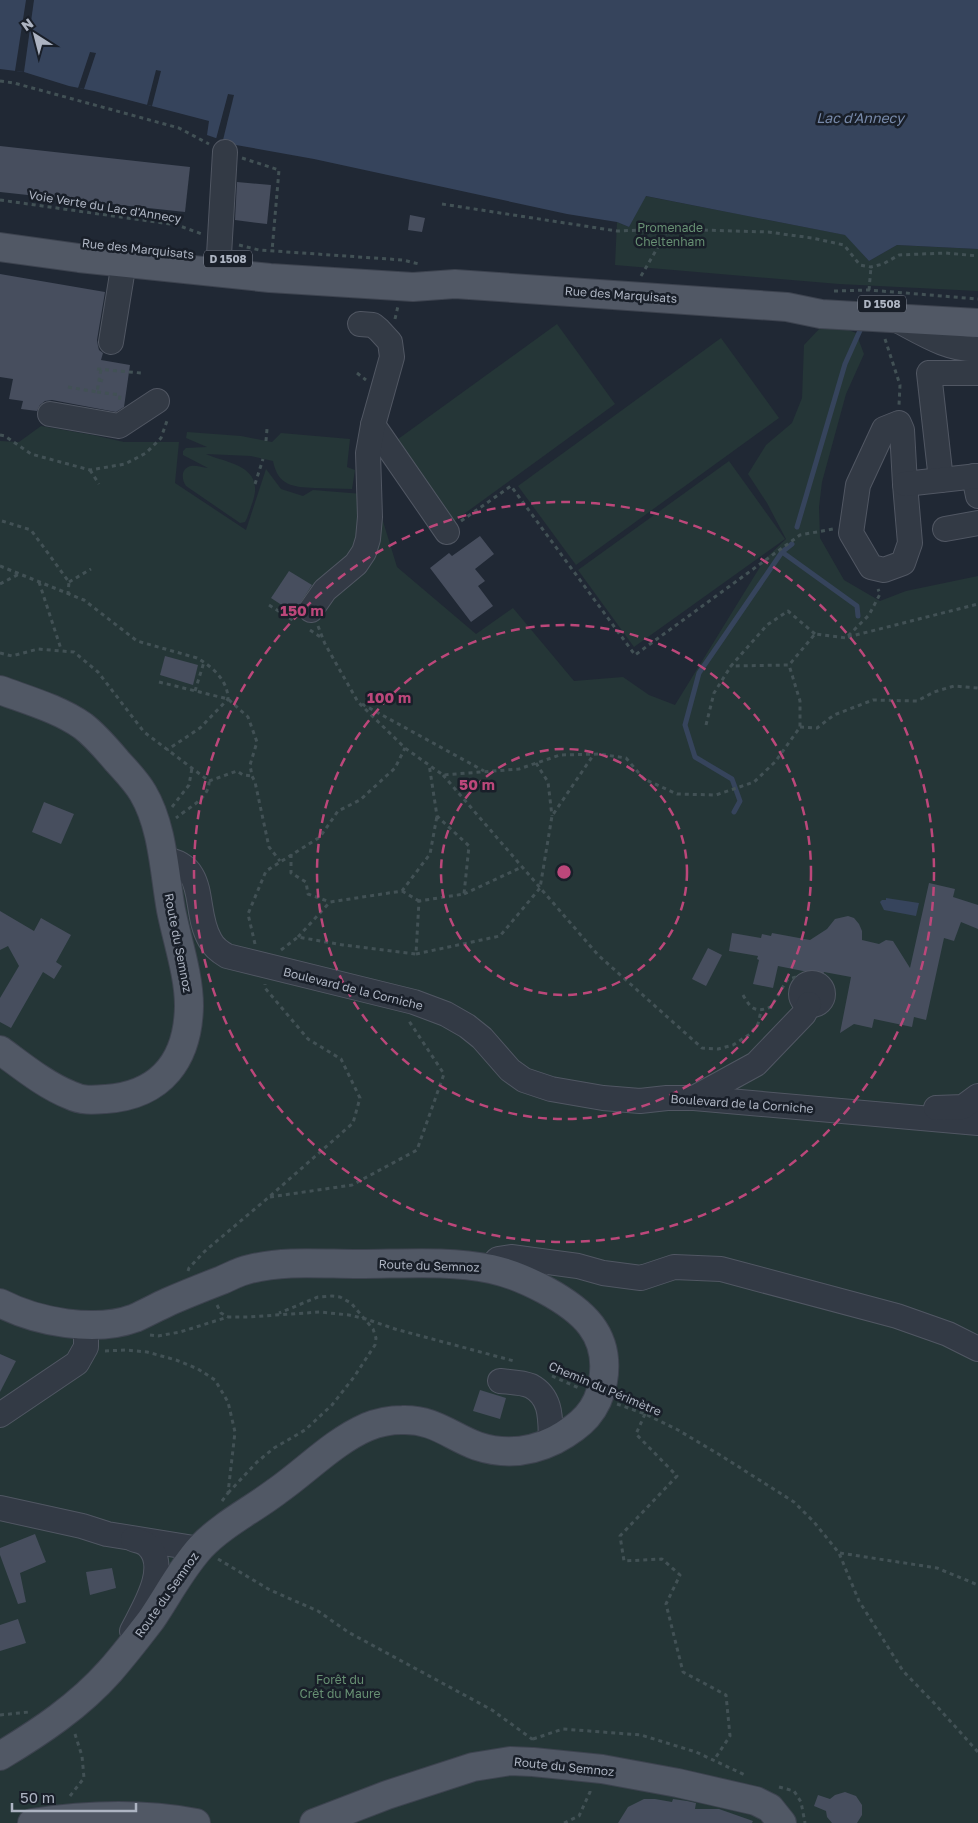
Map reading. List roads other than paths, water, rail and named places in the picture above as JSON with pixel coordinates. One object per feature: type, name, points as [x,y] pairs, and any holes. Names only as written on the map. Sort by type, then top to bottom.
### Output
[{"type":"main road","name":"Rue des Marquisats","points":[[0,232],[80,244],[151,265]]},
{"type":"main road","name":"Rue des Marquisats","points":[[0,247],[151,265],[220,257],[270,278],[367,277],[412,273],[455,284]]},
{"type":"main road","name":"Rue des Marquisats","points":[[367,277],[402,287],[413,288],[455,284],[787,307],[886,326],[978,323]]},
{"type":"main road","name":"Rue des Marquisats","points":[[787,307],[825,302],[978,308]]},
{"type":"main road","points":[[0,690],[56,712],[81,724],[96,736],[143,793],[157,830],[163,859]]},
{"type":"main road","name":"Route du Semnoz","points":[[0,1050],[56,1088],[70,1096],[86,1100],[118,1098],[136,1094],[167,1073],[178,1059],[187,1025],[189,1004],[163,859]]},
{"type":"main road","name":"Route du Semnoz","points":[[0,1304],[48,1321],[86,1324],[116,1323],[133,1318],[248,1269],[286,1264],[466,1265],[505,1272],[566,1302],[580,1312],[592,1326],[598,1338],[605,1369],[600,1398],[583,1422],[551,1442],[521,1452],[495,1452],[420,1421],[399,1420],[377,1424],[349,1437],[282,1488],[207,1536],[151,1619],[99,1683],[59,1717],[0,1756]]},
{"type":"main road","name":"Route du Semnoz","points":[[314,1823],[386,1795],[473,1767],[510,1761],[533,1751],[579,1766],[678,1783],[756,1801],[770,1808],[782,1823]]},
{"type":"main road","points":[[32,1823],[150,1817],[196,1823]]},
{"type":"street","points":[[220,257],[225,152]]},
{"type":"street","points":[[111,342],[124,262]]},
{"type":"street","points":[[311,610],[325,590],[356,564],[364,552],[368,539],[370,517],[368,453],[373,425],[392,357],[390,342],[373,325],[360,324]]},
{"type":"street","points":[[886,326],[952,347],[968,350],[978,349]]},
{"type":"street","points":[[941,480],[929,373],[978,373]]},
{"type":"street","points":[[50,414],[119,426],[163,408]]},
{"type":"street","points":[[899,424],[902,430],[905,484],[910,543],[903,564],[884,570],[872,567],[851,533],[858,485],[884,429],[899,424]]},
{"type":"street","points":[[373,425],[447,532]]},
{"type":"street","points":[[905,484],[941,480],[977,483]]},
{"type":"street","points":[[945,529],[978,523]]},
{"type":"street","name":"Boulevard de la Corniche","points":[[163,859],[172,860],[183,865],[190,872],[199,892],[203,923],[209,939],[217,949],[227,956],[414,1002],[446,1014],[467,1026],[482,1038],[510,1070],[524,1080],[551,1089],[603,1098],[640,1101],[694,1098],[978,1123]]},
{"type":"street","points":[[694,1098],[756,1064],[804,1014],[810,994]]},
{"type":"street","points":[[837,1111],[963,1107],[978,1096]]},
{"type":"street","points":[[490,1268],[498,1260],[511,1257],[578,1266],[603,1273],[641,1278],[674,1267],[721,1268],[897,1316],[948,1334],[978,1349]]},
{"type":"street","points":[[0,1415],[77,1362],[86,1347],[86,1324]]},
{"type":"street","points":[[500,1381],[530,1386],[544,1397],[550,1413],[551,1442]]},
{"type":"street","points":[[0,1508],[82,1526],[107,1534],[187,1546],[207,1536]]},
{"type":"street","points":[[145,1607],[170,1574],[207,1536]]},
{"type":"street","points":[[99,1683],[145,1607],[157,1571],[157,1562],[147,1545],[132,1538]]},
{"type":"water","name":"Lac d'Annecy","points":[[0,0],[978,0],[978,249],[897,245],[869,261],[845,235],[646,196],[629,227],[617,222],[567,214],[314,159],[236,145],[207,135],[209,121],[69,86],[24,72],[0,69]]},
{"type":"water","points":[[886,898],[919,903],[916,916],[884,910],[880,902],[886,900]]},
{"type":"waterway","points":[[797,527],[845,364],[862,326]]},
{"type":"waterway","points":[[734,812],[740,801],[732,779],[695,757],[685,725],[699,673],[782,552],[792,544]]},
{"type":"waterway","points":[[782,552],[857,606],[858,616]]},
{"type":"park label","name":"Promenade Cheltenham","points":[[670,235]]},
{"type":"park label","name":"Forêt du Crêt du Maure","points":[[340,1687]]}]
